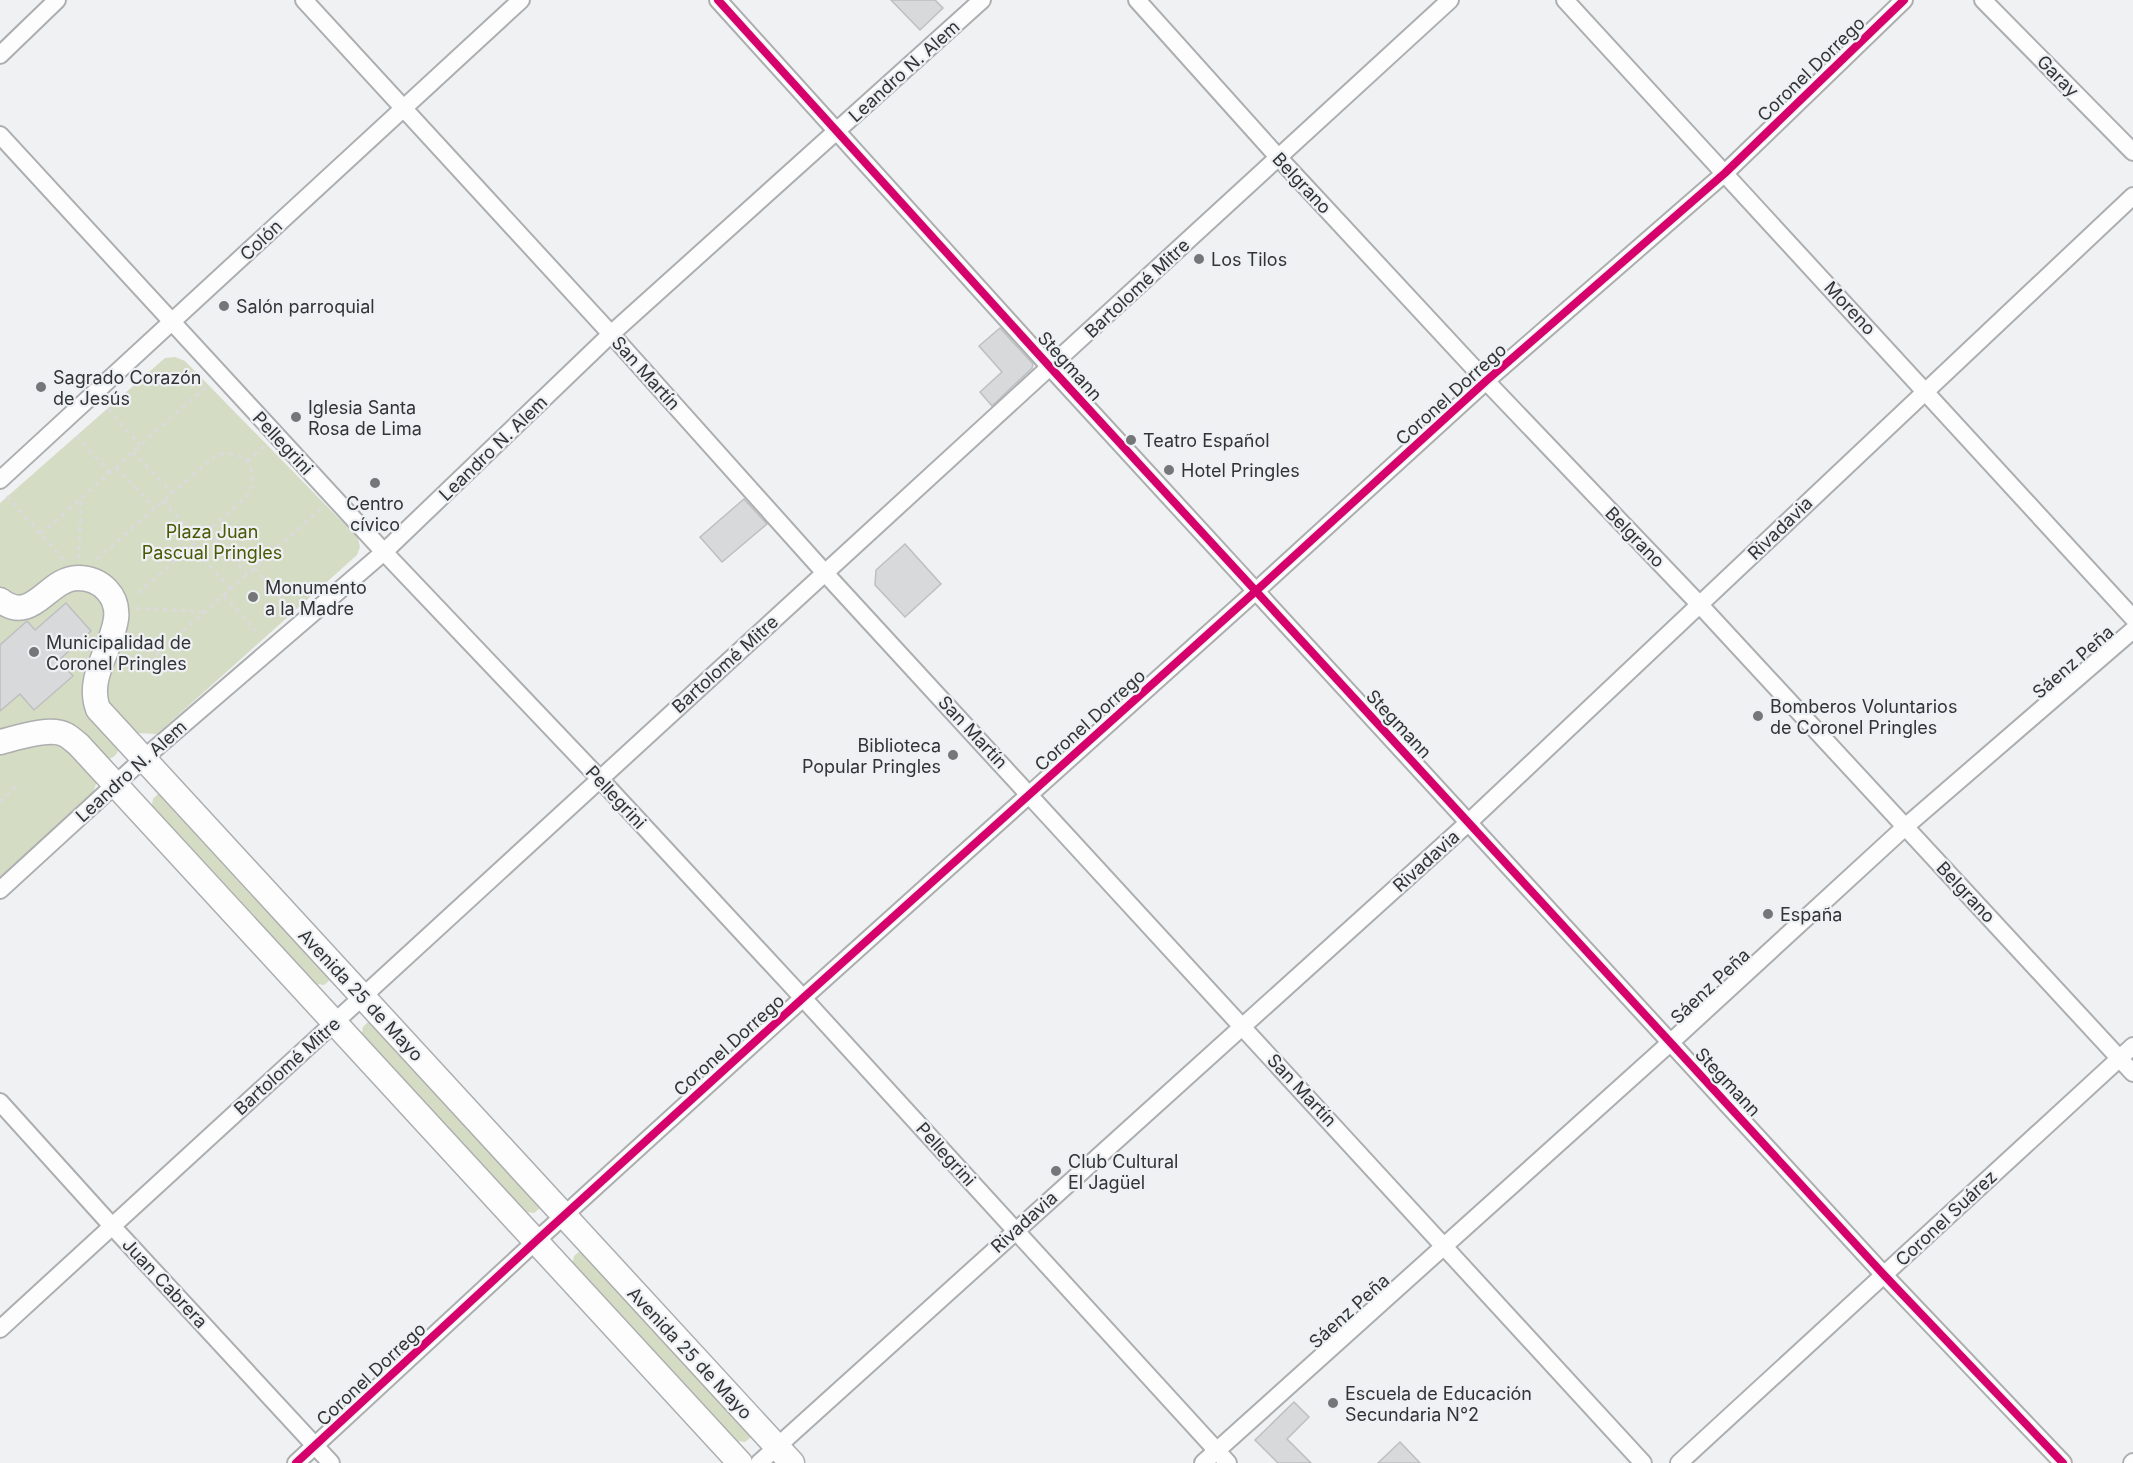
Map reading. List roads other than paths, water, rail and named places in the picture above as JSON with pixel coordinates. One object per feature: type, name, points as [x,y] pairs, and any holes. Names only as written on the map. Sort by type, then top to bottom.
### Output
[{"type":"main road","name":"Avenida 25 de Mayo","points":[[0,600],[14,607],[32,605],[60,583],[77,578],[99,583],[108,590],[117,611],[116,622],[101,661],[95,689],[95,700],[99,708],[143,759],[784,1455]]},
{"type":"main road","name":"Avenida 25 de Mayo","points":[[0,742],[45,733],[65,734],[78,744],[740,1463]]},
{"type":"street","points":[[0,55],[57,0]]},
{"type":"street","name":"San Martín","points":[[304,0],[611,334],[825,573],[1030,793],[1644,1463]]},
{"type":"street","name":"Colón","points":[[0,480],[521,0]]},
{"type":"street","name":"Stegmann","points":[[718,0],[1050,367],[1884,1275],[2063,1463]]},
{"type":"street","name":"Leandro N. Alem","points":[[0,890],[143,759],[384,552],[611,334],[982,0]]},
{"type":"street","name":"Belgrano","points":[[1137,0],[1278,158],[1486,381],[1700,605],[2133,1073]]},
{"type":"street","name":"Bartolomé Mitre","points":[[0,1329],[1450,0]]},
{"type":"street","name":"Moreno","points":[[1565,0],[2133,618]]},
{"type":"street","name":"Coronel Dorrego","points":[[296,1463],[803,998],[1486,381],[1725,173],[1904,0]]},
{"type":"street","name":"Garay","points":[[1983,0],[2133,152]]},
{"type":"street","name":"Pellegrini","points":[[0,135],[384,552],[600,779],[803,998],[1223,1457]]},
{"type":"street","name":"Rivadavia","points":[[759,1463],[784,1455],[1015,1230],[1469,822],[2133,196]]},
{"type":"street","name":"Sáenz Peña","points":[[1203,1463],[1223,1457],[1444,1245],[1671,1042],[1905,827],[2133,630]]},
{"type":"street","name":"Coronel Suárez","points":[[1679,1463],[2133,1046]]},
{"type":"street","name":"Juan Cabrera","points":[[0,1102],[331,1463]]},
{"type":"place","name":"Los Tilos","points":[[1199,259]]},
{"type":"place","name":"Salón parroquial","points":[[224,306]]},
{"type":"place","name":"Sagrado Corazón de Jesús","points":[[41,387]]},
{"type":"place","name":"Iglesia Santa Rosa de Lima","points":[[296,417]]},
{"type":"place","name":"Teatro Español","points":[[1131,440]]},
{"type":"place","name":"Hotel Pringles","points":[[1169,470]]},
{"type":"place","name":"Centro cívico","points":[[375,483]]},
{"type":"place","name":"Monumento a la Madre","points":[[253,597]]},
{"type":"place","name":"Municipalidad de Coronel Pringles","points":[[34,652]]},
{"type":"place","name":"Bomberos Voluntarios de Coronel Pringles","points":[[1758,716]]},
{"type":"place","name":"Biblioteca Popular Pringles","points":[[953,755]]},
{"type":"place","name":"España","points":[[1768,914]]},
{"type":"place","name":"Club Cultural El Jagüel","points":[[1056,1171]]},
{"type":"place","name":"Escuela de Educación Secundaria N°2","points":[[1333,1403]]},
{"type":"park label","name":"Plaza Juan Pascual Pringles","points":[[212,541]]}]
